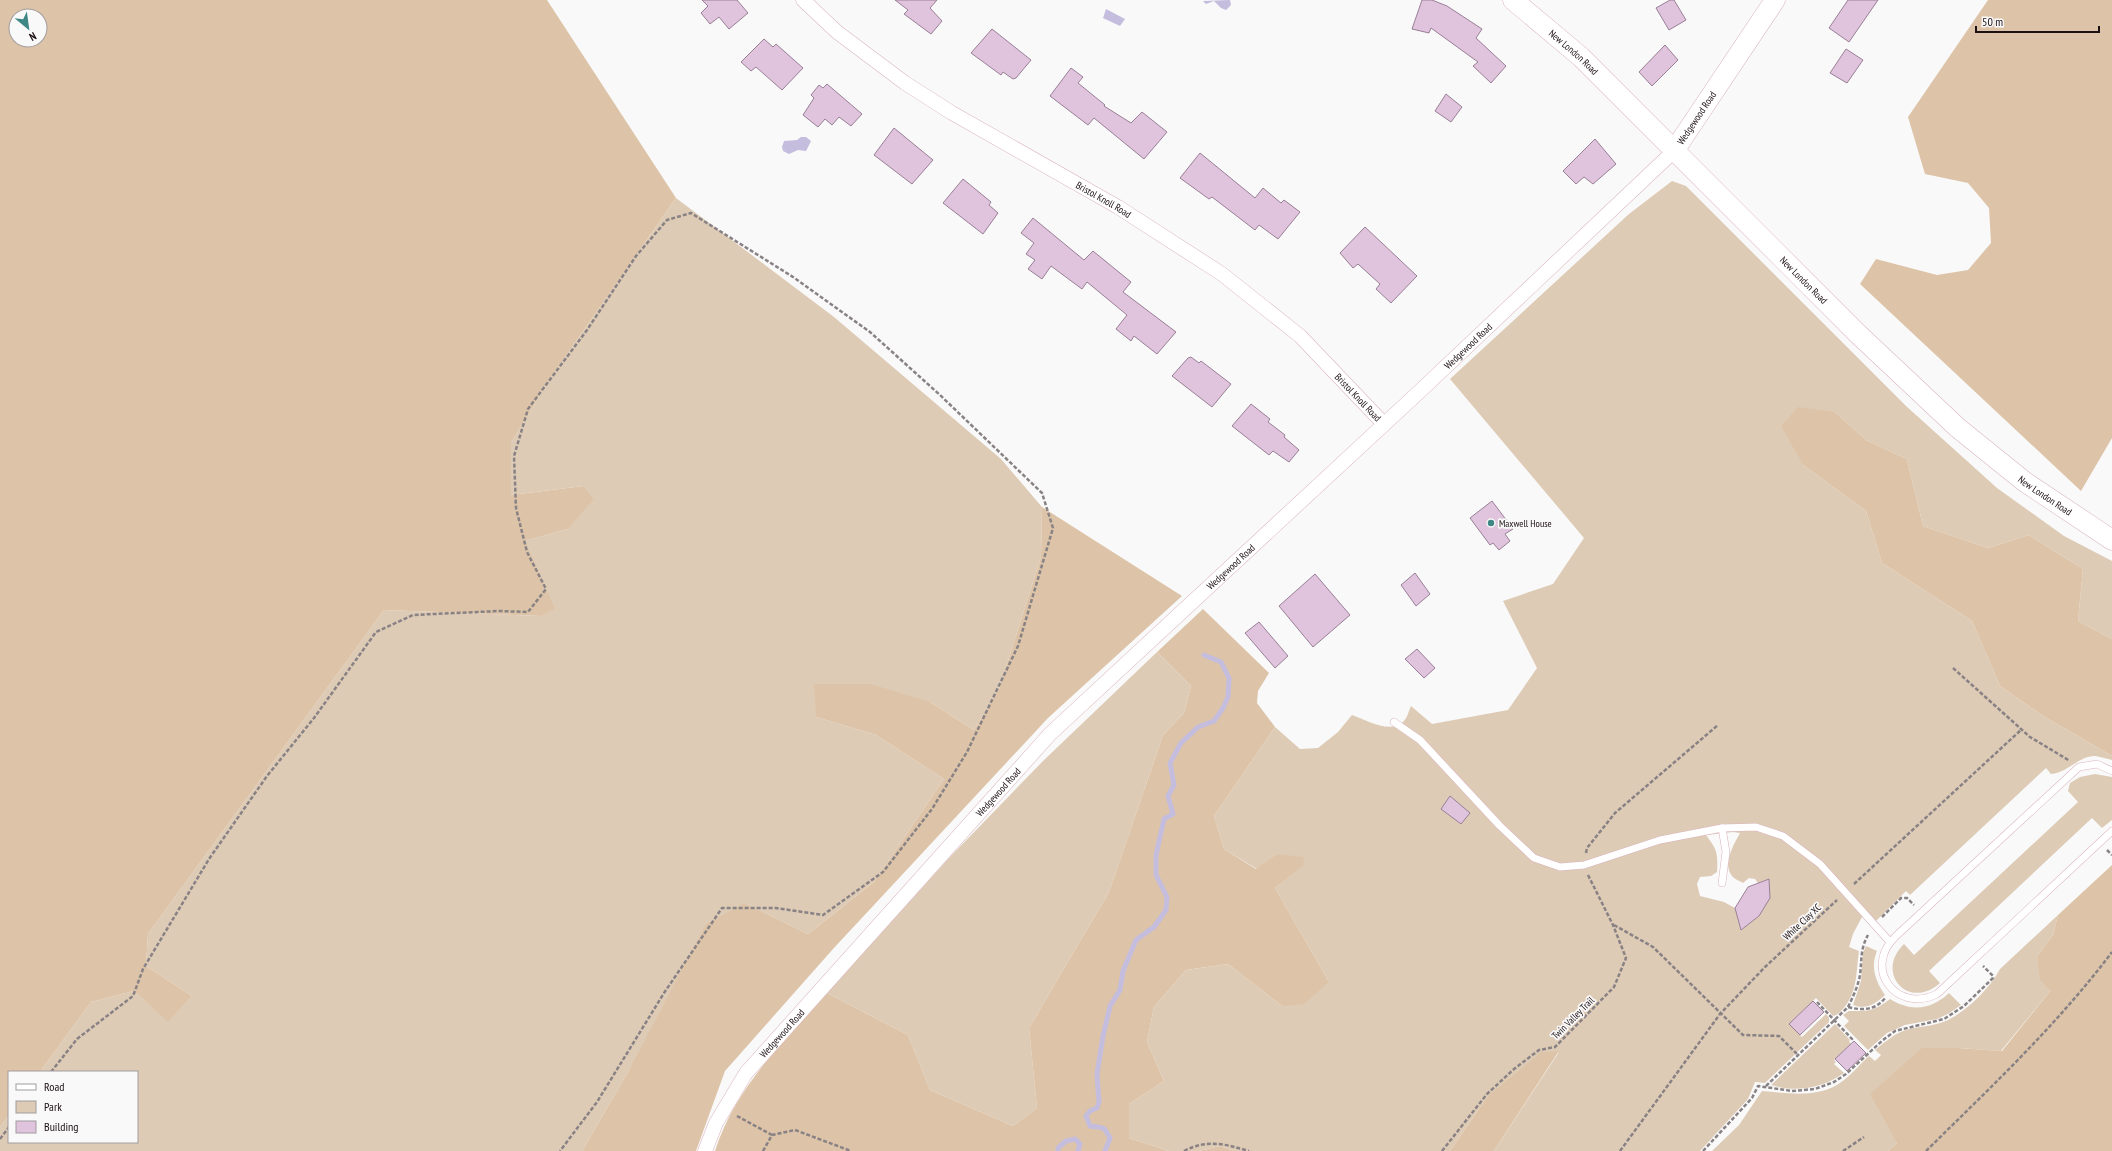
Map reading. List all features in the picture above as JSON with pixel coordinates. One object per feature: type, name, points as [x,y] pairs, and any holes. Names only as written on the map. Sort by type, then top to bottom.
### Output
[{"type":"main road","name":"New London Road","points":[[1513,0],[1580,57],[1858,334],[1958,428],[2025,482],[2112,540]]},
{"type":"main road","name":"Wedgewood Road","points":[[1674,151],[1775,0]]},
{"type":"street","name":"Bristol Knoll Road","points":[[803,0],[837,32],[905,83],[952,113],[1118,207],[1222,274],[1300,336],[1384,424]]},
{"type":"street","name":"Wedgewood Road","points":[[705,1151],[716,1122],[746,1073],[1050,734],[1384,424],[1674,151]]},
{"type":"lane","points":[[1394,722],[1420,740],[1500,826],[1534,858],[1560,867],[1584,865],[1660,840],[1722,828],[1756,827],[1783,836],[1820,864],[1890,942]]},
{"type":"lane","points":[[2112,771],[2097,764],[2079,767],[1890,942],[1885,949],[1882,966],[1885,979],[1892,989],[1909,999],[1928,998],[1944,988],[2112,831]]},
{"type":"lane","points":[[1722,828],[1726,852],[1722,883]]},
{"type":"path","points":[[52,1071],[77,1039],[133,996],[143,969],[209,859],[267,776],[314,718],[376,632],[413,615],[499,611],[528,612],[546,589],[527,552],[516,508],[514,456],[528,409],[587,330],[636,256],[667,220],[691,213],[793,277],[870,332],[945,400],[1042,493],[1053,528],[1018,646],[967,752],[932,809],[882,872],[823,915],[776,908],[722,908],[664,993],[597,1102],[560,1151]]},
{"type":"path","points":[[1953,668],[2030,737],[2079,767]]},
{"type":"path","points":[[1584,865],[1587,848],[1615,813],[1718,725]]},
{"type":"path","name":"White Clay XC","points":[[1620,1151],[1720,1014],[1765,967],[2022,729]]},
{"type":"path","name":"Twin Valley Trail","points":[[1442,1151],[1487,1094],[1514,1069],[1539,1050],[1555,1047],[1614,987],[1626,958],[1613,925],[1584,865]]},
{"type":"path","points":[[1613,925],[1653,947],[1743,1035],[1779,1036],[1798,1055]]},
{"type":"path","points":[[1926,1151],[2020,1059],[2082,992],[2112,952]]},
{"type":"path","points":[[1703,1151],[1752,1098],[1758,1086],[1792,1091],[1815,1089],[1834,1082],[1846,1074],[1883,1040],[1896,1031],[1944,1019],[1964,1006],[1993,978],[1993,976],[1976,958]]},
{"type":"path","points":[[1766,1086],[1848,1007],[1868,1009],[1878,1005],[1892,989]]},
{"type":"path","points":[[1817,1002],[1853,1040]]},
{"type":"path","points":[[724,1109],[772,1135],[795,1130],[851,1151]]},
{"type":"path","points":[[0,1139],[8,1128]]},
{"type":"path","points":[[764,1151],[772,1135]]},
{"type":"path","points":[[1843,1151],[1864,1137]]},
{"type":"path","points":[[1184,1151],[1193,1146],[1222,1143],[1249,1151]]},
{"type":"green space","points":[[1672,181],[1686,186],[1906,406],[1997,488],[2064,536],[2112,561],[2112,639],[2078,621],[2083,569],[2029,535],[1988,548],[1923,526],[1907,459],[1866,440],[1835,412],[1803,465],[1866,511],[1882,563],[1972,621],[2000,686],[2043,716],[2112,756],[2112,760],[2090,756],[2057,773],[2051,774],[2046,768],[1910,895],[1906,891],[1872,925],[1862,917],[1853,934],[1849,947],[1859,951],[1856,981],[1848,1002],[1840,1012],[1833,1016],[1816,998],[1789,1024],[1802,1037],[1826,1014],[1829,1018],[1829,1022],[1765,1083],[1755,1082],[1748,1099],[1700,1151],[1494,1151],[1559,1052],[1487,1097],[1450,1151],[1235,1151],[1220,1146],[1199,1151],[1169,1151],[1129,1138],[1129,1104],[1164,1081],[1147,1042],[1154,1007],[1186,970],[1228,964],[1282,1006],[1329,982],[1275,888],[1302,866],[1276,854],[1257,869],[1224,849],[1214,816],[1275,727],[1300,749],[1318,748],[1338,732],[1352,715],[1371,723],[1392,727],[1404,721],[1411,706],[1432,724],[1508,710],[1537,668],[1503,601],[1553,584],[1584,538],[1450,379],[1629,214]],"holes":[[[1733,832],[1740,833],[1730,854],[1728,866],[1732,876],[1743,883],[1749,878],[1755,879],[1758,883],[1768,879],[1759,916],[1741,930],[1735,908],[1724,902],[1700,896],[1697,884],[1700,877],[1711,876],[1717,872],[1716,852],[1706,835]]]},
{"type":"green space","points":[[676,198],[834,317],[1001,459],[1042,507],[1041,557],[999,689],[974,730],[930,702],[816,717],[876,735],[944,779],[874,882],[808,934],[745,903],[629,1070],[582,1151],[0,1151],[0,1127],[8,1116],[8,1143],[138,1143],[138,1071],[41,1071],[91,1002],[134,991],[168,1021],[192,996],[146,966],[148,934],[384,610],[540,616],[525,541],[568,529],[583,486],[511,495],[511,443],[549,380]]},
{"type":"green space","points":[[1157,652],[1191,686],[1184,713],[1163,735],[1109,892],[1029,1028],[1037,1108],[1013,1126],[930,1090],[908,1035],[827,993],[949,858],[1043,761]]},
{"type":"green space","points":[[2095,774],[2112,777],[2112,820],[2102,828],[2092,818],[1929,971],[1940,983],[1928,991],[1917,993],[1907,991],[1899,985],[1894,976],[1893,966],[1896,955],[1904,944],[1914,955],[2078,802],[2068,791],[2070,783],[2080,777]]},
{"type":"green space","points":[[2058,915],[2053,935],[2037,956],[2050,991],[2001,1051],[1959,1048],[1897,1143],[1888,1151],[1712,1151],[1739,1125],[1762,1091],[1800,1094],[1819,1092],[1828,1089],[1846,1079],[1869,1056],[1875,1061],[1881,1055],[1875,1050],[1895,1035],[1904,1030],[1933,1025],[1956,1016],[1978,998],[2000,969]]},
{"type":"green space","points":[[1866,946],[1877,951],[1874,969],[1879,985],[1885,995],[1878,1001],[1862,1007],[1853,1005],[1861,981],[1863,953]]},
{"type":"green space","points":[[1949,993],[1961,1005],[1948,1014],[1937,1019],[1905,1025],[1887,1033],[1868,1050],[1844,1026],[1849,1021],[1843,1015],[1849,1011],[1875,1009],[1890,999],[1906,1006],[1928,1006],[1942,999]]},
{"type":"green space","points":[[1835,1024],[1850,1040],[1849,1041],[1851,1044],[1834,1060],[1836,1062],[1834,1064],[1844,1073],[1827,1082],[1809,1088],[1790,1089],[1771,1085]]},
{"type":"shaded area","points":[[0,0],[547,0],[676,198],[549,380],[511,443],[511,495],[583,486],[594,499],[568,529],[525,541],[555,609],[540,616],[384,610],[148,934],[146,966],[192,996],[168,1022],[134,991],[91,1002],[41,1071],[8,1071],[8,1116],[0,1127]]},
{"type":"shaded area","points":[[1230,0],[1231,5],[1226,10],[1221,8],[1214,1],[1206,4],[1203,1]]},
{"type":"shaded area","points":[[1988,0],[2112,0],[2112,438],[2081,491],[1860,284],[1876,259],[1937,275],[1968,270],[1991,243],[1989,208],[1968,183],[1925,174],[1908,117]]},
{"type":"shaded area","points":[[1106,9],[1125,19],[1120,26],[1103,18]]},
{"type":"shaded area","points":[[801,137],[806,137],[811,141],[806,151],[798,150],[789,154],[783,151],[782,147],[784,141],[797,140]]},
{"type":"shaded area","points":[[1798,407],[1835,412],[1866,440],[1907,459],[1923,526],[1988,548],[2029,535],[2083,569],[2078,621],[2112,639],[2112,756],[2043,716],[2000,686],[1972,621],[1882,563],[1866,511],[1803,465],[1781,426]]},
{"type":"shaded area","points":[[1042,507],[1182,596],[1048,718],[833,949],[725,1071],[696,1151],[582,1151],[629,1070],[706,924],[745,903],[808,934],[874,882],[944,779],[876,735],[816,717],[814,684],[871,684],[930,702],[974,730],[999,689],[1041,557]]},
{"type":"shaded area","points":[[1203,609],[1269,673],[1258,691],[1257,703],[1275,727],[1214,816],[1224,849],[1256,869],[1276,854],[1304,857],[1303,866],[1275,888],[1329,982],[1304,1004],[1282,1006],[1228,964],[1186,970],[1154,1007],[1147,1042],[1164,1081],[1129,1104],[1129,1138],[1169,1151],[715,1151],[735,1106],[762,1066],[827,993],[908,1035],[930,1090],[1013,1126],[1037,1108],[1029,1028],[1109,892],[1163,735],[1184,713],[1191,686],[1157,652]]},
{"type":"shaded area","points":[[2112,865],[2112,1151],[1888,1151],[1897,1143],[1870,1094],[1922,1048],[1959,1048],[2002,1051],[2050,991],[2040,980],[2037,956],[2053,935],[2058,915]]},
{"type":"shaded area","points":[[1559,1051],[1494,1151],[1450,1151],[1487,1097],[1541,1052]]},
{"type":"shaded area","points":[[1220,1146],[1235,1151],[1199,1151]]},
{"type":"building","points":[[702,0],[737,0],[748,13],[729,29],[719,17],[710,24],[701,13],[708,6]]},
{"type":"building","points":[[895,0],[937,0],[930,8],[942,21],[931,34],[904,14],[908,10]]},
{"type":"building","points":[[1422,0],[1432,0],[1447,6],[1482,29],[1476,38],[1506,66],[1491,83],[1473,66],[1478,62],[1431,28],[1429,33],[1412,29]]},
{"type":"building","points":[[1670,0],[1674,0],[1686,20],[1669,30],[1656,8]]},
{"type":"building","points":[[1848,0],[1878,0],[1849,42],[1829,28]]},
{"type":"building","points":[[992,29],[1031,60],[1016,78],[1013,79],[1003,72],[1001,75],[971,53]]},
{"type":"building","points":[[764,39],[773,47],[776,44],[803,68],[782,90],[756,67],[751,71],[741,62]]},
{"type":"building","points":[[1665,45],[1678,60],[1652,86],[1639,72]]},
{"type":"building","points":[[1846,49],[1863,60],[1847,83],[1830,73]]},
{"type":"building","points":[[1071,68],[1083,77],[1078,83],[1105,105],[1104,106],[1131,123],[1142,112],[1167,132],[1144,159],[1094,118],[1088,125],[1050,96]]},
{"type":"building","points":[[827,84],[862,114],[851,126],[839,117],[832,125],[825,119],[818,127],[803,115],[814,98],[811,95],[819,85],[823,88]]},
{"type":"building","points":[[1446,94],[1462,107],[1451,122],[1435,111]]},
{"type":"building","points":[[894,128],[933,160],[912,184],[874,155]]},
{"type":"building","points":[[1595,139],[1616,164],[1593,184],[1584,177],[1576,184],[1563,171]]},
{"type":"building","points":[[1200,153],[1255,198],[1263,188],[1281,203],[1284,200],[1300,212],[1278,239],[1259,225],[1255,230],[1212,197],[1209,199],[1180,178]]},
{"type":"building","points":[[963,179],[991,202],[989,205],[998,213],[983,234],[943,203]]},
{"type":"building","points":[[1033,218],[1084,260],[1093,251],[1131,282],[1123,292],[1176,332],[1157,354],[1134,336],[1131,341],[1116,329],[1127,315],[1087,282],[1082,289],[1051,266],[1042,279],[1028,269],[1035,260],[1026,254],[1034,243],[1021,233]]},
{"type":"building","points":[[1365,227],[1417,276],[1391,303],[1376,289],[1380,284],[1358,264],[1353,268],[1340,253]]},
{"type":"building","points":[[1191,357],[1199,363],[1201,361],[1231,384],[1212,407],[1172,376],[1188,358]]},
{"type":"building","points":[[1251,404],[1270,419],[1268,422],[1285,435],[1284,437],[1299,450],[1289,462],[1273,451],[1269,455],[1232,426]]},
{"type":"building","name":"Maxwell House","points":[[1492,501],[1513,529],[1505,534],[1510,541],[1499,550],[1493,543],[1490,545],[1470,518]]},
{"type":"building","points":[[1415,573],[1430,594],[1416,606],[1401,585]]},
{"type":"building","points":[[1315,574],[1350,615],[1313,647],[1279,606]]},
{"type":"building","points":[[1259,622],[1288,656],[1275,668],[1245,633]]},
{"type":"building","points":[[1417,649],[1435,668],[1424,678],[1405,659]]},
{"type":"building","points":[[1450,796],[1470,813],[1461,824],[1441,809]]},
{"type":"building","points":[[1769,879],[1770,898],[1759,916],[1741,930],[1735,908],[1748,887]]},
{"type":"building","points":[[1813,1001],[1824,1012],[1800,1035],[1789,1024]]},
{"type":"building","points":[[1854,1041],[1866,1053],[1847,1071],[1835,1059]]},
{"type":"waterway","points":[[1105,1151],[1110,1138],[1103,1128],[1090,1126],[1086,1116],[1090,1111],[1097,1108],[1099,1102],[1097,1074],[1103,1036],[1110,1006],[1120,990],[1123,971],[1136,940],[1154,927],[1166,910],[1167,897],[1156,875],[1156,855],[1164,819],[1173,814],[1168,796],[1174,785],[1170,763],[1181,743],[1198,727],[1214,721],[1223,708],[1228,697],[1229,678],[1221,662],[1204,655]]},
{"type":"waterway","points":[[1058,1151],[1058,1148],[1066,1141],[1075,1139],[1080,1144],[1078,1151]]},
{"type":"place","name":"Maxwell House","points":[[1491,523]]}]
